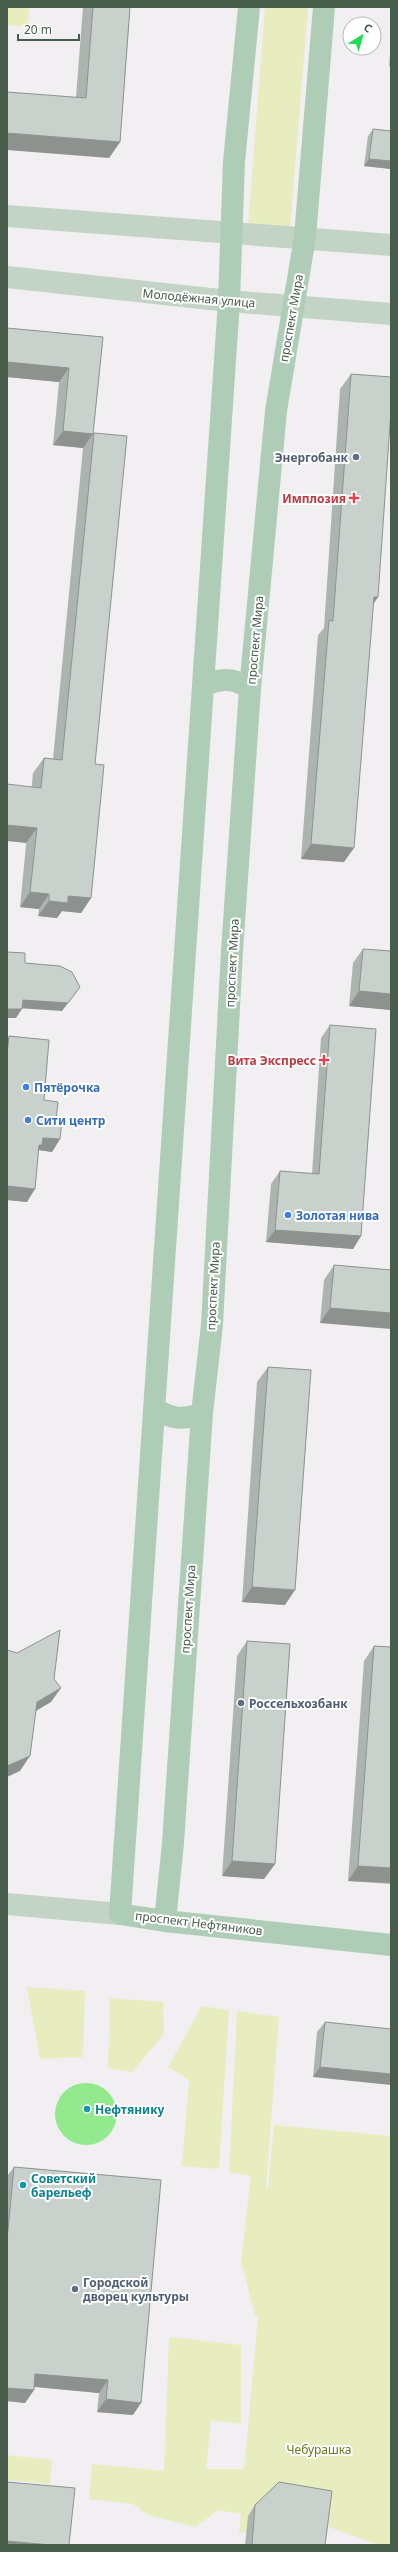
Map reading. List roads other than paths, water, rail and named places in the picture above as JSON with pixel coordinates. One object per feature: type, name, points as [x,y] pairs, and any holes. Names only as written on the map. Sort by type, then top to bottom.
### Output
[{"type":"main road","points":[[120,1914],[229,301],[230,234],[249,7]]},
{"type":"main road","name":"проспект Мира","points":[[165,1921],[173,1843],[202,1413],[212,1325],[232,951],[250,688],[276,411],[295,306],[305,237],[324,7]]},
{"type":"main road","points":[[203,686],[223,679],[242,683],[250,688]]},
{"type":"main road","points":[[154,1408],[178,1419],[190,1418],[202,1413]]},
{"type":"main road","name":"проспект Нефтяников","points":[[120,1914],[165,1921],[391,1945]]},
{"type":"street","points":[[7,216],[230,234],[305,237],[391,245]]},
{"type":"street","name":"Молодёжная улица","points":[[7,277],[229,301],[391,314]]},
{"type":"street","name":"проспект Нефтяников","points":[[7,1904],[120,1914]]},
{"type":"place","name":"Энергобанк","points":[[356,457]]},
{"type":"place","name":"Имплозия","points":[[354,498]]},
{"type":"place","name":"Вита Экспресс","points":[[324,1060]]},
{"type":"place","name":"Пятёрочка","points":[[26,1087]]},
{"type":"place","name":"Сити центр","points":[[28,1120]]},
{"type":"place","name":"Золотая нива","points":[[288,1215]]},
{"type":"place","name":"Россельхозбанк","points":[[241,1703]]},
{"type":"place","name":"Нефтянику","points":[[87,2109]]},
{"type":"place","name":"Советский барельеф","points":[[23,2185]]},
{"type":"place","name":"Городской дворец культуры","points":[[75,2289]]},
{"type":"park label","name":"Чебурашка","points":[[319,2449]]}]
